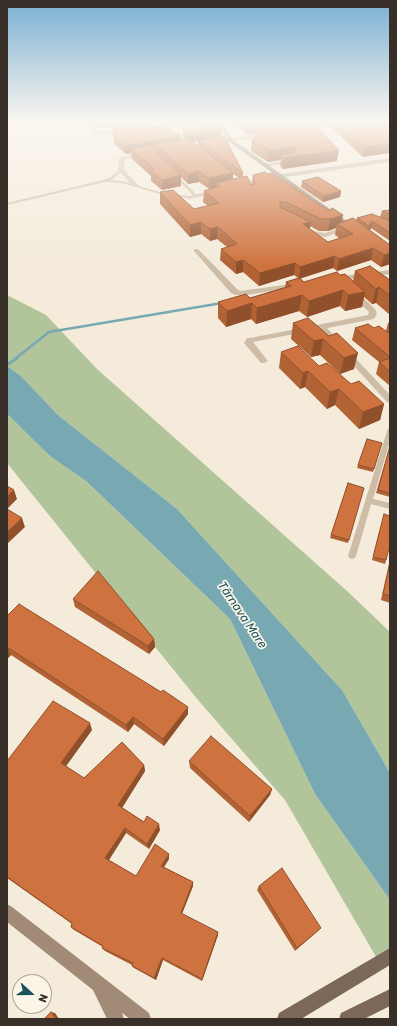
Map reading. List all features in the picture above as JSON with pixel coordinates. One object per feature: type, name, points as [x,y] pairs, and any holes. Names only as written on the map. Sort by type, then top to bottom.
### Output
[{"type":"main road","points":[[270,169],[358,232]]},
{"type":"main road","points":[[7,912],[143,1019]]},
{"type":"main road","points":[[285,1019],[390,956]]},
{"type":"main road","points":[[97,982],[116,1019]]},
{"type":"main road","points":[[347,1019],[388,998]]},
{"type":"street","points":[[234,184],[240,185],[280,176],[329,169]]},
{"type":"street","points":[[121,170],[136,186]]},
{"type":"street","points":[[189,197],[226,189]]},
{"type":"street","points":[[344,221],[351,220]]},
{"type":"street","points":[[300,225],[310,232],[325,235],[352,227]]},
{"type":"street","points":[[196,250],[234,291],[239,293],[308,284]]},
{"type":"street","points":[[264,361],[248,342],[250,340],[371,317],[373,314],[372,311],[340,283],[390,272]]},
{"type":"street","points":[[358,320],[369,328]]},
{"type":"street","points":[[321,326],[390,400]]},
{"type":"lane","points":[[7,204],[104,181],[112,178],[121,170]]},
{"type":"lane","points":[[170,171],[196,196]]},
{"type":"lane","points":[[104,181],[122,182],[166,195],[189,197]]},
{"type":"lane","points":[[352,556],[390,430]]},
{"type":"lane","points":[[368,500],[390,506]]},
{"type":"green space","points":[[7,295],[46,315],[97,369],[347,591],[390,632],[390,773],[342,690],[177,509],[58,415],[21,376],[7,366]]},
{"type":"green space","points":[[7,414],[51,457],[86,481],[230,619],[315,794],[390,900],[390,956],[379,962],[285,800],[198,700],[7,463]]},
{"type":"water","name":"Târnava Mare","points":[[7,366],[21,376],[58,415],[177,509],[342,690],[390,773],[390,900],[315,794],[230,619],[86,481],[51,457],[7,414]]},
{"type":"building","points":[[174,169],[181,175],[162,180],[150,170]]},
{"type":"building","points":[[183,169],[228,169],[233,173],[209,178],[199,171],[188,174]]},
{"type":"building","points":[[265,172],[268,174],[272,173],[329,211],[332,208],[343,215],[330,219],[321,219],[286,202],[280,202],[280,207],[311,222],[303,224],[328,242],[353,234],[337,224],[353,218],[390,245],[390,253],[384,255],[373,248],[339,259],[335,256],[300,267],[295,263],[260,273],[243,260],[236,262],[221,249],[237,244],[218,227],[210,229],[201,222],[190,225],[160,192],[173,190],[194,209],[219,203],[204,191],[220,186],[216,183],[247,176],[251,185],[255,184],[253,175]]},
{"type":"building","points":[[318,177],[341,191],[324,196],[302,181]]},
{"type":"building","points":[[390,210],[390,214],[382,211]]},
{"type":"building","points":[[372,214],[390,221],[390,233],[372,221],[369,226],[357,218]]},
{"type":"building","points":[[370,266],[390,280],[390,296],[379,287],[376,289],[355,271]]},
{"type":"building","points":[[337,272],[340,275],[345,274],[365,292],[348,295],[343,290],[309,301],[302,295],[257,308],[252,303],[227,311],[218,302],[246,294],[250,298],[291,286],[286,282],[299,278],[304,282]]},
{"type":"building","points":[[308,318],[329,336],[337,333],[358,353],[344,358],[323,339],[314,341],[293,323]]},
{"type":"building","points":[[368,324],[374,328],[379,326],[390,334],[390,357],[355,328]]},
{"type":"building","points":[[298,346],[319,366],[327,363],[351,384],[359,381],[384,404],[363,412],[339,389],[330,392],[308,371],[303,373],[281,352]]},
{"type":"building","points":[[390,358],[390,372],[379,362]]},
{"type":"building","points":[[367,439],[382,443],[374,469],[358,465]]},
{"type":"building","points":[[390,446],[390,493],[378,490]]},
{"type":"building","points":[[348,483],[364,488],[349,540],[331,535]]},
{"type":"building","points":[[7,486],[14,490],[7,497]]},
{"type":"building","points":[[7,509],[22,518],[7,532]]},
{"type":"building","points":[[384,514],[390,516],[390,544],[386,560],[373,557]]},
{"type":"building","points":[[390,563],[390,596],[383,594]]},
{"type":"building","points":[[98,571],[154,639],[148,646],[73,599]]},
{"type":"building","points":[[19,604],[161,692],[163,690],[188,707],[163,739],[133,717],[126,725],[7,647],[7,616]]},
{"type":"building","points":[[53,701],[90,723],[61,763],[84,778],[122,742],[144,765],[118,805],[144,822],[147,816],[159,824],[147,844],[125,828],[105,858],[136,876],[155,844],[169,854],[161,866],[193,882],[181,913],[218,932],[202,979],[162,958],[154,978],[132,966],[133,963],[102,948],[103,946],[71,927],[72,923],[7,877],[7,761]]},
{"type":"building","points":[[211,736],[272,789],[250,816],[189,761]]},
{"type":"building","points":[[282,868],[321,928],[297,948],[259,886]]},
{"type":"building","points":[[52,1013],[56,1019],[44,1019],[49,1014]]},
{"type":"waterway","points":[[15,359],[49,332],[222,303]]},
{"type":"waterway","points":[[7,365],[17,358]]}]
